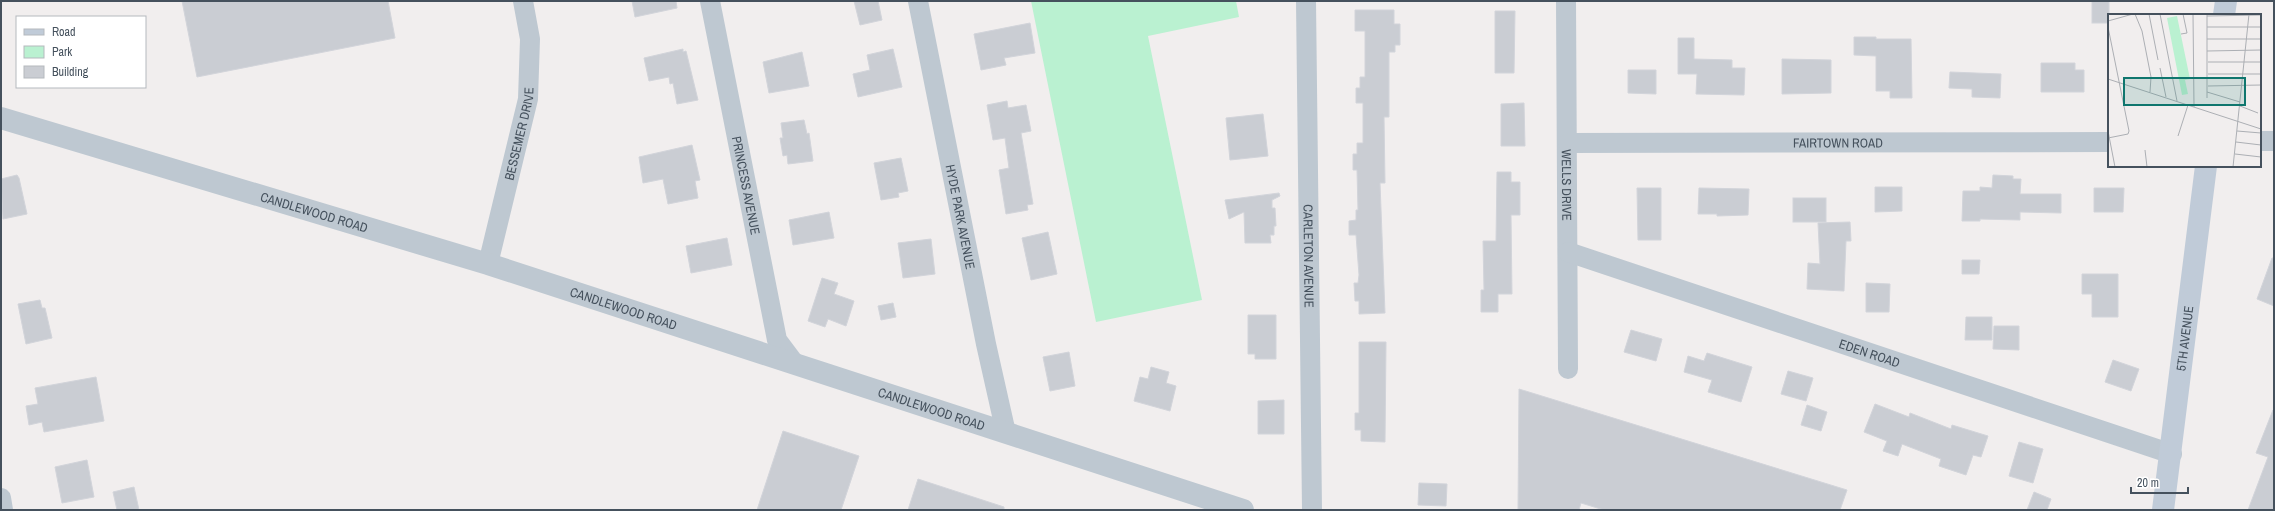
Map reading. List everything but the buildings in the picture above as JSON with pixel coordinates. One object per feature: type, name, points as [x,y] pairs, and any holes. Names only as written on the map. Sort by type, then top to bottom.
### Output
[{"type":"main road","points":[[2224,14],[2226,1]]},
{"type":"main road","name":"5TH AVENUE","points":[[2164,510],[2206,167]]},
{"type":"street","name":"BESSEMER DRIVE","points":[[488,264],[528,99],[530,40],[523,1]]},
{"type":"street","name":"PRINCESS AVENUE","points":[[710,1],[778,340],[795,364]]},
{"type":"street","name":"HYDE PARK AVENUE","points":[[918,1],[986,344],[1006,433]]},
{"type":"street","name":"CARLETON AVENUE","points":[[1306,1],[1312,510]]},
{"type":"street","name":"WELLS DRIVE","points":[[1566,1],[1568,143],[1568,369]]},
{"type":"street","name":"CANDLEWOOD ROAD","points":[[1,118],[488,264],[1006,433],[1204,504],[1243,510]]},
{"type":"street","points":[[2261,141],[2274,141]]},
{"type":"street","name":"FAIRTOWN ROAD","points":[[1568,143],[2108,142]]},
{"type":"street","name":"EDEN ROAD","points":[[1568,252],[2172,454]]},
{"type":"street","points":[[1,498],[3,510]]},
{"type":"green space","points":[[1031,1],[1236,1],[1239,17],[1148,36],[1202,300],[1096,322]]}]
